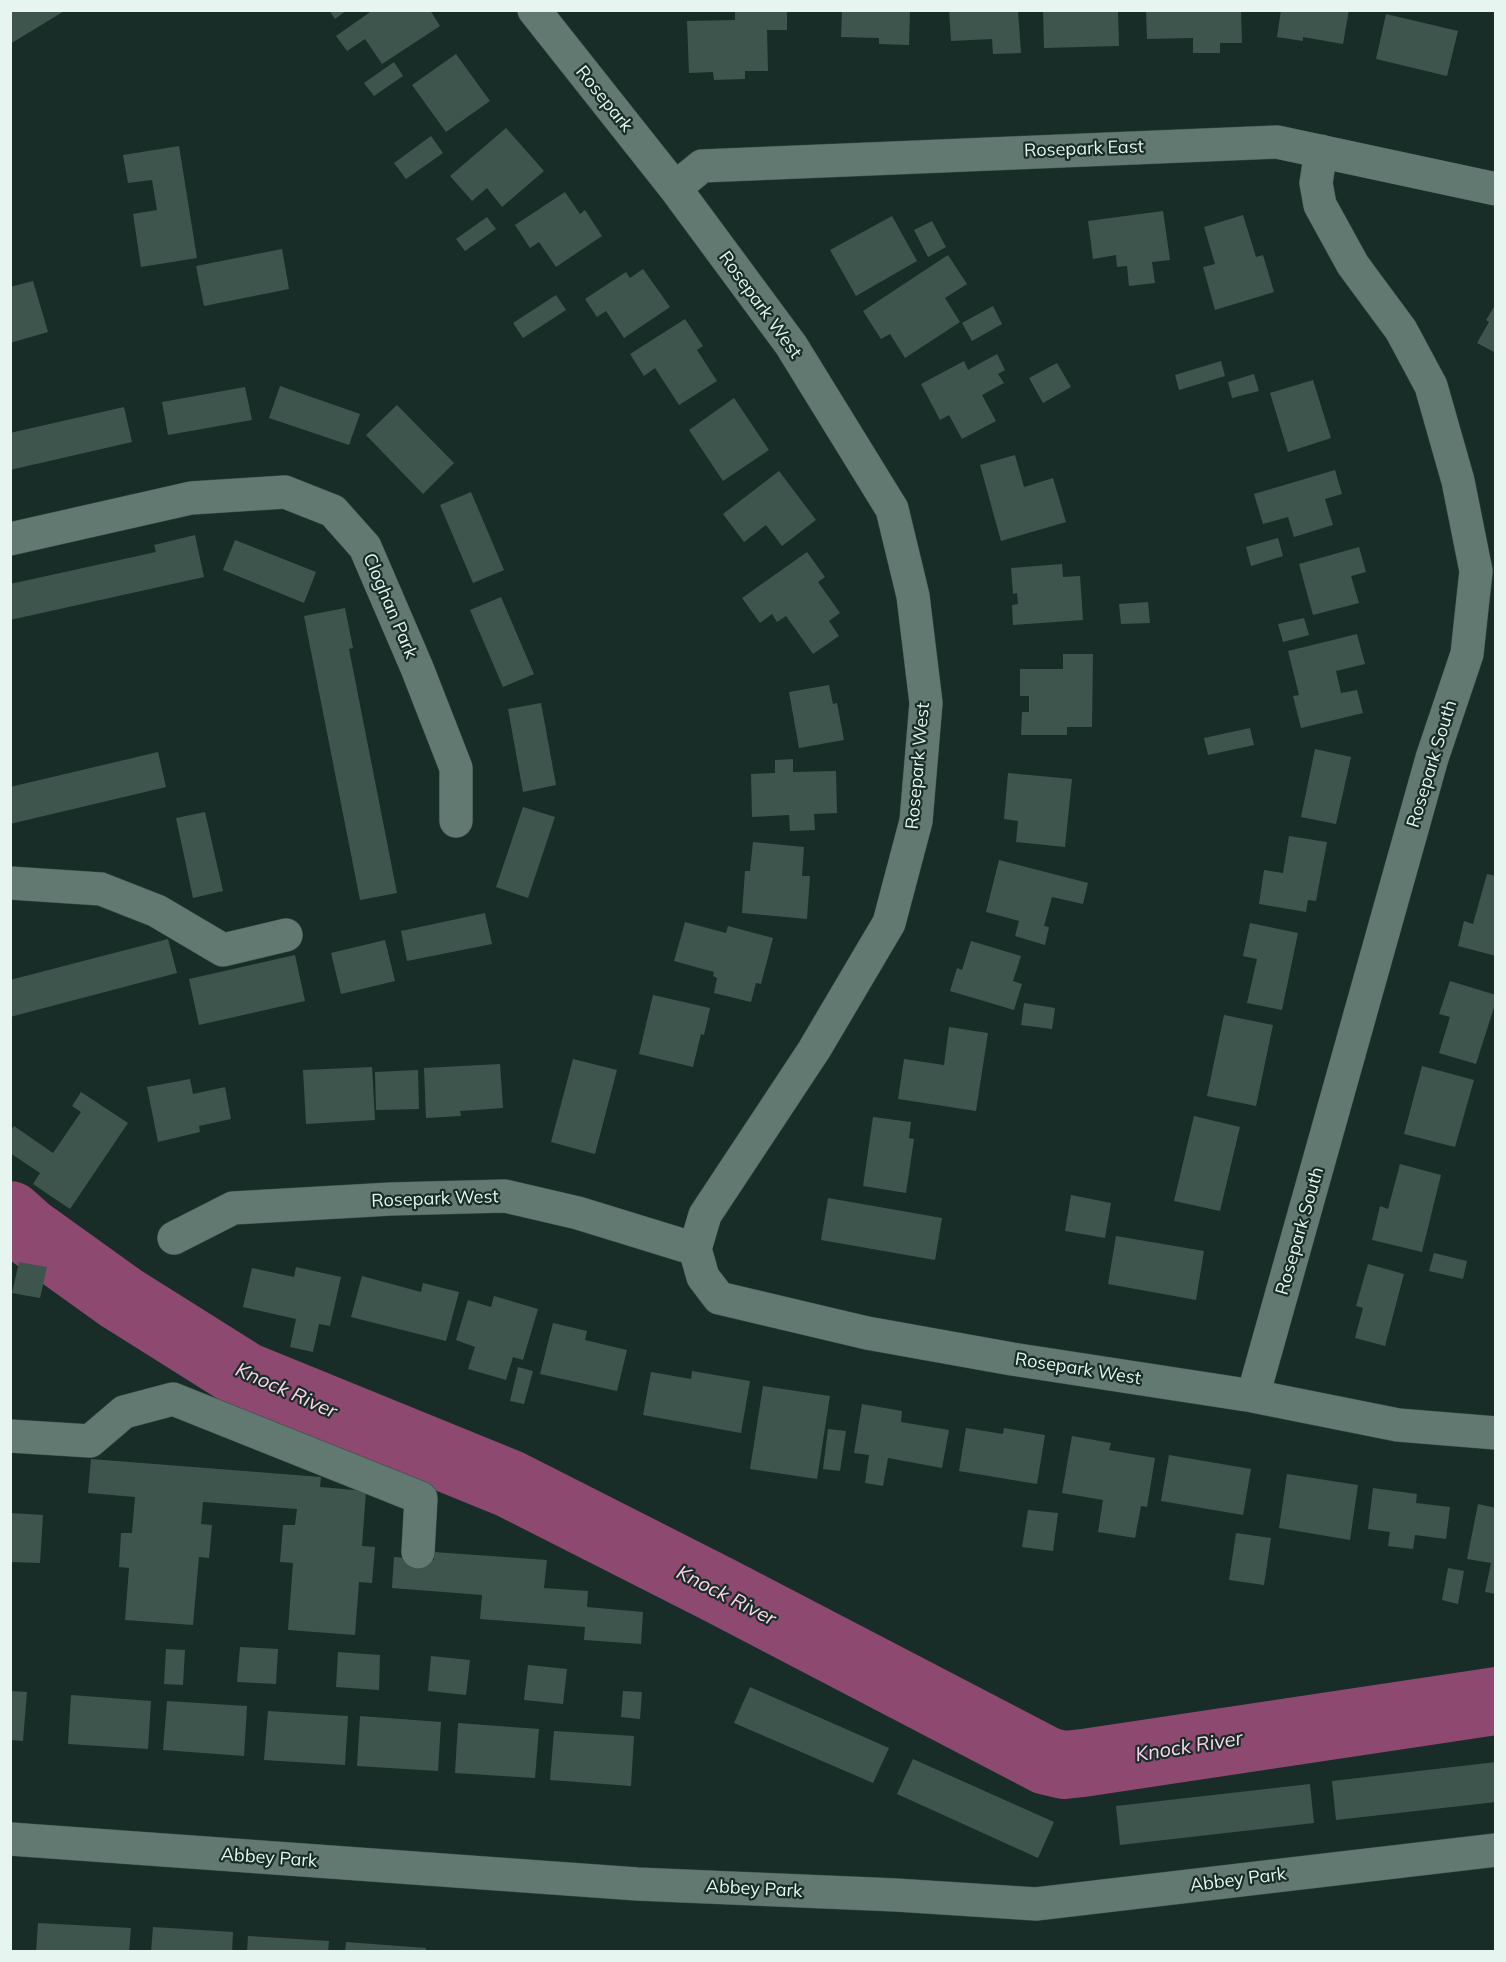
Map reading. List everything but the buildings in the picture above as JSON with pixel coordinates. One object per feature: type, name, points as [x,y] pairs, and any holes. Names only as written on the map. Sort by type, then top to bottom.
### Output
[{"type":"street","name":"Rosepark","points":[[534,10],[675,188]]},
{"type":"street","name":"Rosepark East","points":[[675,188],[702,166],[1277,142],[1496,189]]},
{"type":"street","name":"Rosepark South","points":[[1253,1396],[1432,758],[1467,654],[1476,571],[1458,481],[1431,386],[1401,330],[1353,265],[1320,205],[1316,183],[1322,151]]},
{"type":"street","name":"Rosepark West","points":[[675,188],[791,345],[892,509],[913,596],[926,703],[916,820],[889,923],[814,1050],[705,1215],[695,1249],[703,1277],[719,1298],[878,1335],[1012,1359],[1253,1396],[1398,1425],[1496,1432]]},
{"type":"street","name":"Cloghan Park","points":[[10,539],[191,498],[285,492],[333,511],[365,547],[417,668],[456,768],[456,820]]},
{"type":"street","points":[[10,883],[101,889],[157,911],[223,950],[285,934]]},
{"type":"street","name":"Rosepark West","points":[[174,1238],[234,1208],[505,1196],[578,1213],[695,1249]]},
{"type":"street","points":[[25,1437],[90,1441],[124,1412],[173,1399],[421,1498],[418,1552]]},
{"type":"street","name":"Abbey Park","points":[[10,1839],[637,1884],[896,1895],[1036,1904],[1496,1850]]},
{"type":"waterway","name":"Knock River","points":[[10,1215],[29,1232],[121,1298],[245,1376],[510,1484],[1047,1761],[1064,1765],[1083,1763],[1496,1701]]}]
